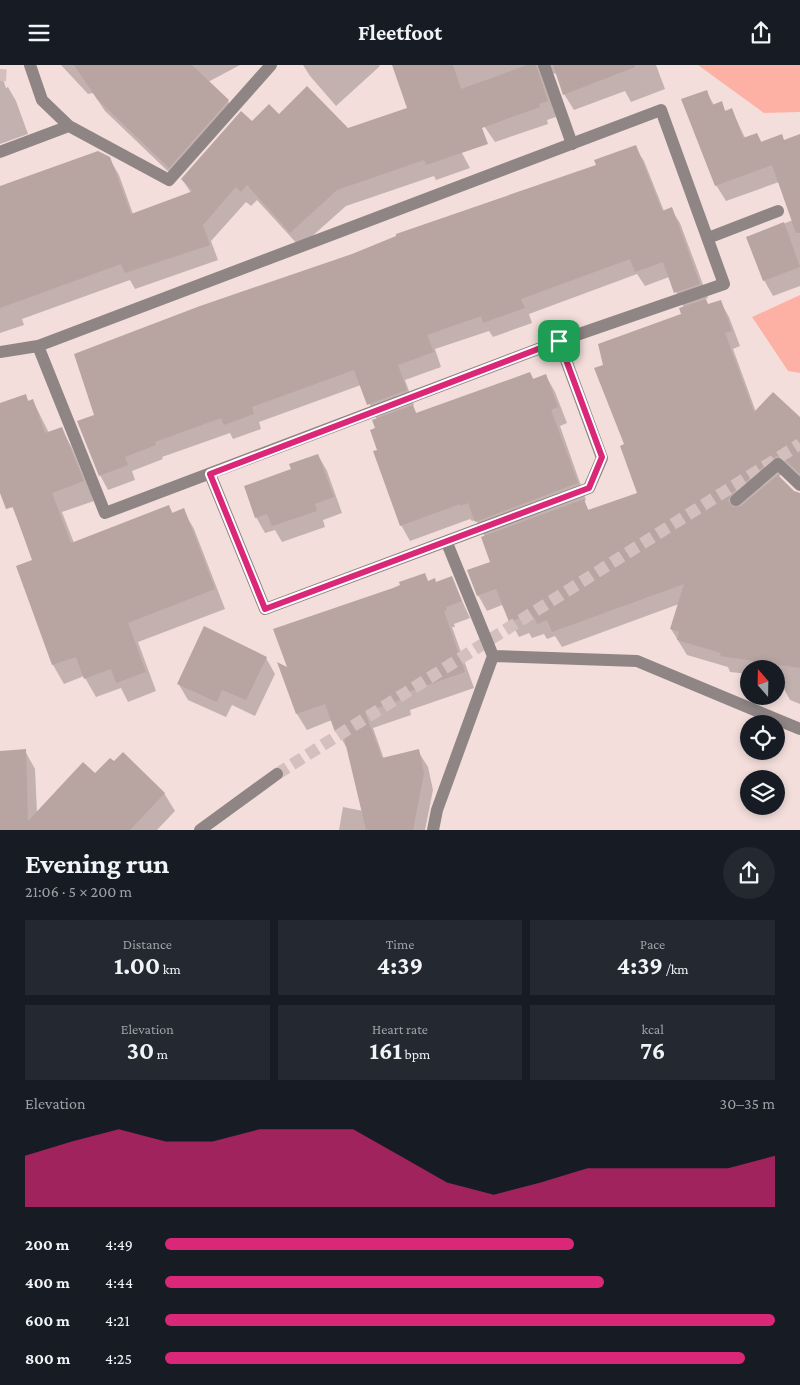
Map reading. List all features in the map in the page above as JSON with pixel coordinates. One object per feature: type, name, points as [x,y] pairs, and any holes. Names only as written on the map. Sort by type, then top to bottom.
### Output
[{"type":"street","points":[[30,65],[42,99],[69,126],[169,180],[271,65]]},
{"type":"street","points":[[544,65],[572,144]]},
{"type":"street","points":[[0,352],[38,345],[661,110],[724,284],[559,341],[105,513],[38,345]]},
{"type":"street","points":[[0,152],[69,126]]},
{"type":"street","points":[[708,238],[778,211]]},
{"type":"street","points":[[210,474],[265,609],[447,543],[589,488],[602,457],[559,341]]},
{"type":"street","points":[[736,500],[778,464],[800,485]]},
{"type":"street","points":[[433,830],[436,810],[493,656],[447,543]]},
{"type":"street","points":[[493,656],[637,661],[800,729]]},
{"type":"street","points":[[200,830],[278,774]]},
{"type":"shaded area","points":[[698,65],[800,65],[800,112],[764,113]]},
{"type":"shaded area","points":[[800,295],[800,373],[788,371],[752,317]]},
{"type":"building","points":[[74,65],[192,65],[229,100],[169,168],[97,99]]},
{"type":"building","points":[[392,65],[453,65],[461,89],[527,65],[536,65],[548,101],[539,104],[540,107],[482,128],[488,144],[426,165],[424,160],[337,190],[290,233],[247,185],[241,192],[236,187],[203,225],[210,245],[125,273],[121,264],[0,308],[0,186],[98,151],[110,157],[131,214],[193,191],[181,179],[241,111],[252,121],[269,104],[279,114],[307,86],[348,128],[407,108]]},
{"type":"building","points":[[553,65],[635,65],[635,67],[563,95]]},
{"type":"building","points":[[707,90],[712,105],[722,101],[725,111],[732,108],[743,138],[757,133],[761,142],[782,134],[784,140],[800,134],[800,233],[796,233],[772,165],[715,186],[681,99]]},
{"type":"building","points":[[636,145],[662,211],[672,207],[700,284],[674,293],[663,262],[635,272],[630,259],[521,299],[525,308],[483,323],[481,316],[427,335],[434,352],[398,365],[407,390],[367,405],[354,370],[252,407],[254,414],[224,425],[221,418],[155,442],[156,445],[125,457],[128,465],[99,476],[77,421],[94,415],[74,354],[200,306],[352,254],[396,236],[396,234],[596,165],[594,160]]},
{"type":"building","points":[[784,222],[800,267],[763,281],[746,237]]},
{"type":"building","points":[[706,299],[708,304],[721,300],[732,331],[725,333],[754,412],[773,392],[800,417],[800,474],[783,458],[776,456],[731,494],[728,501],[733,507],[741,506],[778,475],[794,491],[800,493],[800,668],[785,666],[785,660],[747,660],[720,656],[721,653],[677,640],[679,632],[670,629],[684,584],[552,632],[547,620],[537,624],[535,618],[522,623],[520,618],[509,622],[496,589],[477,596],[467,570],[490,562],[481,537],[584,499],[588,510],[637,493],[620,446],[624,444],[594,368],[603,365],[598,344],[681,314],[679,308]]},
{"type":"building","points":[[530,372],[533,379],[546,374],[558,407],[551,410],[578,483],[475,522],[468,503],[461,506],[460,504],[400,526],[373,451],[377,450],[370,430],[375,428],[372,420],[413,405],[416,413]]},
{"type":"building","points":[[26,394],[28,401],[33,399],[45,433],[62,427],[84,481],[52,493],[71,543],[169,505],[172,513],[184,508],[215,589],[128,623],[146,672],[116,683],[111,669],[84,679],[76,657],[52,665],[16,566],[32,560],[13,507],[6,509],[0,493],[0,403]]},
{"type":"building","points":[[318,454],[334,497],[315,504],[317,511],[272,526],[267,514],[255,518],[244,486],[291,469],[289,464]]},
{"type":"building","points":[[425,573],[428,581],[435,578],[436,582],[452,576],[462,601],[446,607],[447,610],[444,611],[465,672],[402,694],[403,699],[365,712],[382,758],[419,749],[424,773],[413,830],[366,830],[342,729],[335,732],[325,704],[296,714],[277,662],[287,667],[273,629],[393,588],[400,585],[399,582]]},
{"type":"building","points":[[204,626],[267,657],[246,700],[222,690],[217,702],[177,684]]},
{"type":"building","points":[[26,749],[28,821],[83,762],[95,773],[110,758],[114,761],[123,752],[165,793],[130,830],[0,830],[0,751]]},
{"type":"tunnel","points":[[0,81],[1,65]]},
{"type":"tunnel","points":[[277,774],[800,444]]},
{"type":"route","points":[[559,341],[602,457],[589,488],[447,543],[265,609],[210,474],[559,341]]}]
